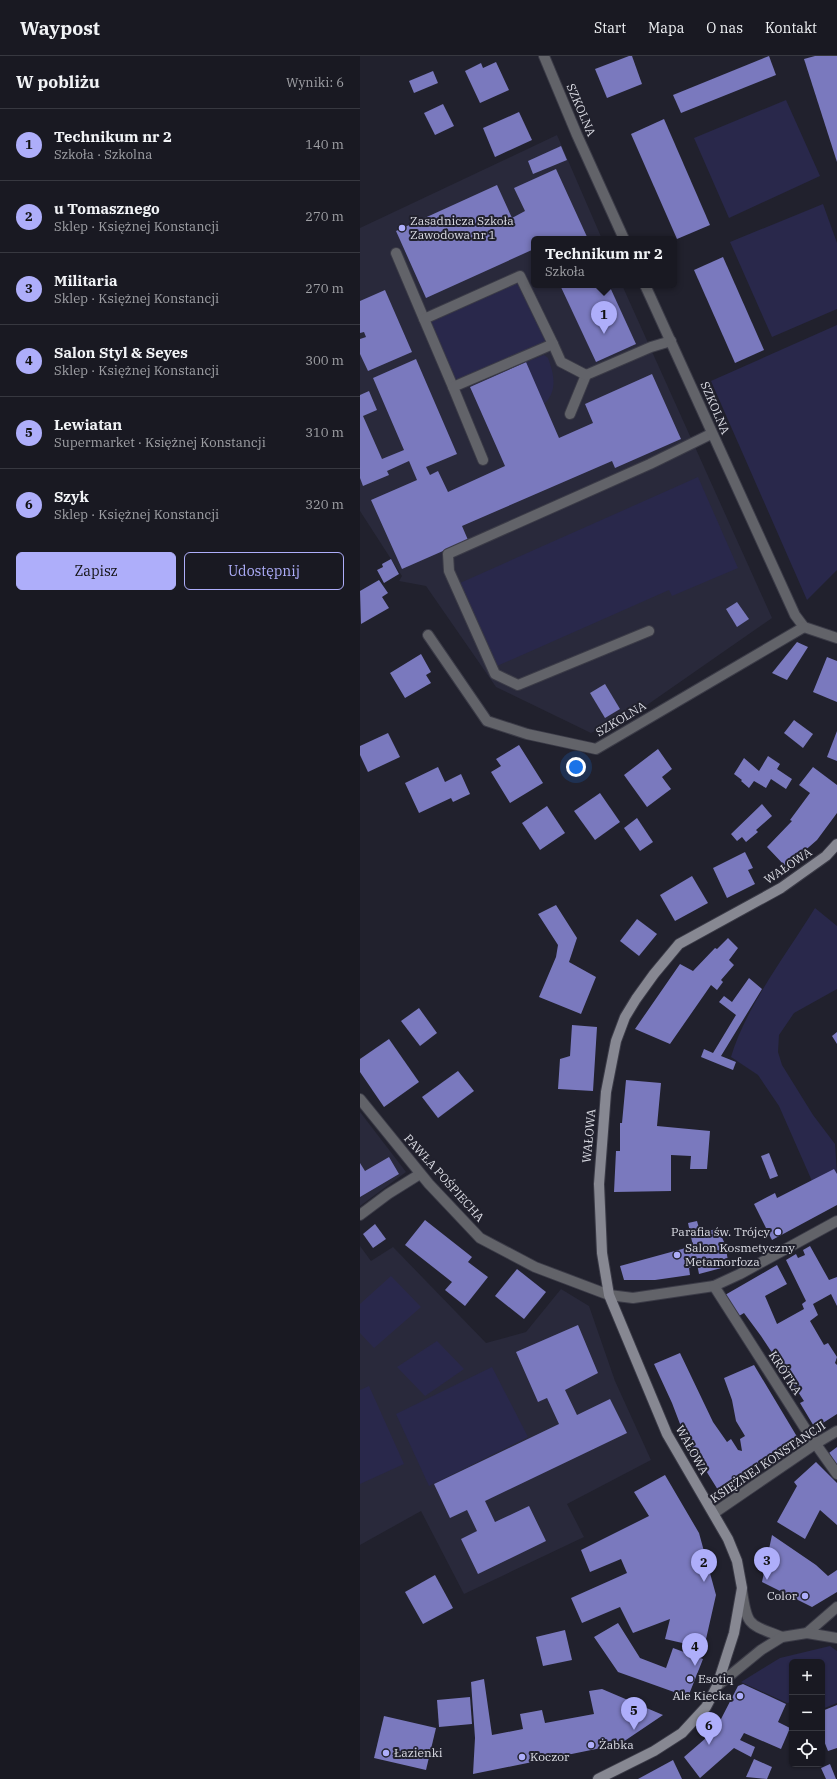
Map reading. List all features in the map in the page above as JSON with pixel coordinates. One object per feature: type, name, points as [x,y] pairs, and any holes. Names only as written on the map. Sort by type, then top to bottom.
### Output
[{"type":"street","name":"SZKOLNA","points":[[544,56],[577,136],[623,236]]},
{"type":"street","points":[[396,253],[453,387],[482,460]]},
{"type":"street","points":[[424,320],[520,276],[561,362],[586,375]]},
{"type":"street","name":"SZKOLNA","points":[[428,635],[487,721],[527,734],[596,749],[804,626],[795,615],[711,434],[646,288]]},
{"type":"street","points":[[570,414],[586,375],[651,347],[671,341]]},
{"type":"street","points":[[453,387],[553,344]]},
{"type":"street","points":[[649,631],[518,685],[495,674],[449,571],[448,554],[650,464],[711,434]]},
{"type":"street","points":[[804,626],[837,638]]},
{"type":"street","name":"WAŁOWA","points":[[714,1513],[667,1434],[609,1296],[600,1229],[600,1157],[606,1092],[616,1041],[625,1017],[654,974],[679,944],[781,888],[826,856],[837,844]]},
{"type":"street","name":"PAWŁA POŚPIECHA","points":[[360,1099],[420,1174],[480,1238],[535,1266],[609,1296],[633,1298],[714,1286],[740,1274],[837,1221]]},
{"type":"street","points":[[360,1215],[388,1194],[420,1174]]},
{"type":"street","name":"KRÓTKA","points":[[714,1286],[815,1444],[837,1474]]},
{"type":"street","name":"KSIĘŻNEJ KONSTANCJI","points":[[598,1779],[654,1751],[682,1733],[706,1707],[717,1686],[734,1633],[742,1588],[737,1561],[714,1513],[815,1444],[837,1431]]},
{"type":"street","points":[[742,1588],[745,1614],[752,1625],[782,1637]]},
{"type":"street","points":[[807,1633],[837,1607]]},
{"type":"street","points":[[717,1686],[761,1650],[782,1637],[807,1633],[837,1638]]},
{"type":"shaded area","points":[[786,100],[820,176],[729,218],[694,138]]},
{"type":"shaded area","points":[[557,135],[601,236],[531,236],[531,288],[623,288],[772,618],[647,705],[591,733],[496,687],[426,586],[399,581],[402,576],[360,511],[360,228]]},
{"type":"shaded area","points":[[823,204],[837,243],[837,309],[772,337],[730,242]]},
{"type":"shaded area","points":[[520,276],[553,344],[453,387],[424,319]]},
{"type":"shaded area","points":[[837,325],[837,570],[807,600],[711,381]]},
{"type":"shaded area","points":[[544,355],[548,358],[554,382],[551,394],[544,404],[526,362]]},
{"type":"shaded area","points":[[698,477],[738,568],[672,596],[669,590],[497,666],[460,583]]},
{"type":"shaded area","points":[[815,908],[837,926],[837,989],[794,1013],[779,1035],[778,1052],[782,1065],[813,1115],[835,1144],[837,1174],[812,1181],[779,1106],[758,1075],[731,1057],[746,1019],[768,981]]},
{"type":"shaded area","points":[[360,1112],[406,1172],[360,1206]]},
{"type":"shaded area","points":[[360,1246],[371,1261],[393,1247],[486,1343],[526,1332],[561,1289],[589,1306],[615,1381],[651,1460],[567,1504],[584,1537],[464,1594],[421,1511],[360,1545]]},
{"type":"shaded area","points":[[391,1276],[421,1307],[374,1348],[360,1333],[360,1304]]},
{"type":"shaded area","points":[[437,1341],[464,1369],[425,1396],[397,1367]]},
{"type":"shaded area","points":[[492,1367],[528,1437],[429,1486],[396,1414]]},
{"type":"shaded area","points":[[369,1386],[404,1464],[360,1484],[360,1390]]},
{"type":"shaded area","points":[[830,1646],[837,1651],[837,1703],[825,1708],[825,1659],[789,1659],[789,1703],[741,1682],[780,1658]]},
{"type":"building","points":[[632,56],[642,84],[607,98],[595,69]]},
{"type":"building","points":[[769,56],[776,75],[681,113],[673,95]]},
{"type":"building","points":[[815,56],[837,56],[837,162],[804,59]]},
{"type":"building","points":[[496,62],[509,90],[480,103],[465,71],[481,63],[483,68]]},
{"type":"building","points":[[433,71],[438,83],[414,93],[409,81]]},
{"type":"building","points":[[443,104],[454,126],[435,135],[424,113]]},
{"type":"building","points":[[519,112],[532,140],[495,157],[483,128]]},
{"type":"building","points":[[664,119],[710,225],[677,239],[677,236],[631,134]]},
{"type":"building","points":[[561,146],[567,160],[533,174],[528,161]]},
{"type":"building","points":[[556,169],[587,236],[531,236],[531,250],[426,298],[396,231],[497,185],[512,218],[525,211],[514,188]]},
{"type":"building","points":[[723,257],[764,350],[735,363],[694,270]]},
{"type":"building","points":[[561,288],[610,288],[636,344],[596,362]]},
{"type":"building","points":[[385,290],[412,352],[368,371],[360,354],[360,339],[366,337],[364,332],[360,333],[360,301]]},
{"type":"building","points":[[416,359],[457,454],[426,467],[430,475],[438,471],[448,492],[505,466],[470,387],[526,362],[559,438],[593,423],[585,404],[652,374],[681,439],[615,468],[612,461],[462,526],[468,540],[402,569],[371,500],[417,480],[409,461],[387,471],[389,475],[363,486],[360,478],[360,395],[369,391],[377,410],[363,416],[382,459],[404,450],[373,378]]},
{"type":"building","points":[[391,559],[399,574],[384,583],[377,570],[383,567],[382,564]]},
{"type":"building","points":[[379,580],[388,593],[382,597],[389,608],[361,624],[360,591]]},
{"type":"building","points":[[737,602],[749,619],[737,627],[726,609]]},
{"type":"building","points":[[797,642],[808,647],[787,680],[772,673]]},
{"type":"building","points":[[421,654],[431,672],[426,675],[431,683],[405,698],[390,673]]},
{"type":"building","points":[[827,657],[837,661],[837,702],[813,692]]},
{"type":"building","points":[[605,684],[620,709],[605,718],[590,693]]},
{"type":"building","points":[[794,720],[813,734],[803,748],[784,733]]},
{"type":"building","points":[[837,731],[837,761],[827,757]]},
{"type":"building","points":[[388,733],[400,757],[368,772],[360,755],[360,746]]},
{"type":"building","points":[[519,745],[543,783],[510,803],[491,772],[501,766],[496,759]]},
{"type":"building","points":[[658,749],[672,769],[662,777],[671,789],[647,807],[624,775]]},
{"type":"building","points":[[768,756],[780,764],[777,769],[792,779],[786,789],[771,779],[766,788],[754,781],[749,788],[734,774],[744,758],[759,771]]},
{"type":"building","points":[[438,767],[445,782],[461,774],[470,794],[453,802],[451,798],[419,813],[405,783]]},
{"type":"building","points":[[813,767],[837,785],[837,813],[817,840],[786,867],[767,847],[792,821],[790,820],[810,793],[799,785]]},
{"type":"building","points":[[600,793],[620,822],[595,840],[574,811]]},
{"type":"building","points":[[762,804],[772,816],[756,830],[758,832],[746,842],[742,837],[737,841],[731,834]]},
{"type":"building","points":[[547,806],[565,833],[540,850],[522,823]]},
{"type":"building","points":[[637,818],[653,842],[640,851],[624,828]]},
{"type":"building","points":[[745,852],[753,868],[748,870],[755,884],[727,898],[713,868]]},
{"type":"building","points":[[692,876],[708,903],[675,921],[660,895]]},
{"type":"building","points":[[556,905],[577,938],[569,962],[596,977],[581,1014],[539,997],[556,957],[558,945],[538,914]]},
{"type":"building","points":[[637,919],[657,934],[639,956],[620,941]]},
{"type":"building","points":[[728,938],[738,948],[729,960],[734,965],[721,980],[723,982],[717,990],[711,985],[670,1044],[635,1029],[680,964],[693,971],[715,948],[717,949]]},
{"type":"building","points":[[749,978],[762,989],[721,1056],[736,1062],[733,1070],[701,1057],[704,1049],[713,1053],[736,1015],[719,1002],[724,996],[732,1002]]},
{"type":"building","points":[[419,1008],[437,1033],[420,1046],[401,1021]]},
{"type":"building","points":[[572,1025],[597,1027],[593,1091],[558,1089],[560,1059],[570,1056]]},
{"type":"building","points":[[837,1032],[837,1044],[832,1036]]},
{"type":"building","points":[[389,1039],[419,1082],[384,1107],[360,1072],[360,1059]]},
{"type":"building","points":[[458,1071],[474,1091],[438,1118],[422,1097]]},
{"type":"building","points":[[626,1080],[661,1083],[657,1126],[710,1131],[707,1169],[690,1169],[691,1156],[671,1155],[671,1191],[614,1192],[616,1151],[620,1151],[620,1123],[622,1123]]},
{"type":"building","points":[[769,1153],[778,1176],[770,1179],[761,1156]]},
{"type":"building","points":[[389,1157],[399,1174],[360,1197],[360,1163],[365,1171]]},
{"type":"building","points":[[834,1169],[837,1174],[837,1205],[772,1240],[754,1204],[775,1193],[777,1198]]},
{"type":"building","points":[[425,1220],[472,1257],[468,1262],[488,1277],[465,1306],[445,1290],[452,1282],[405,1245]]},
{"type":"building","points":[[697,1221],[700,1232],[718,1229],[725,1244],[729,1266],[699,1274],[697,1264],[689,1268],[690,1275],[655,1280],[624,1280],[620,1266],[693,1246],[688,1223]]},
{"type":"building","points":[[375,1224],[386,1239],[373,1248],[363,1234]]},
{"type":"building","points":[[810,1246],[829,1280],[837,1277],[837,1306],[831,1294],[813,1304],[818,1315],[810,1321],[824,1345],[828,1343],[837,1357],[835,1363],[837,1365],[837,1414],[815,1428],[800,1403],[804,1401],[761,1336],[744,1313],[739,1316],[725,1295],[777,1265],[787,1284],[765,1296],[777,1324],[804,1309],[802,1304],[806,1301],[786,1260],[796,1254],[798,1258],[805,1255],[803,1250]]},
{"type":"building","points":[[517,1269],[546,1292],[524,1319],[495,1296]]},
{"type":"building","points":[[578,1325],[598,1373],[565,1390],[577,1415],[610,1399],[627,1433],[485,1501],[495,1522],[529,1506],[546,1541],[478,1574],[461,1539],[477,1531],[467,1510],[450,1518],[434,1484],[559,1424],[547,1398],[538,1402],[516,1352]]},
{"type":"building","points":[[680,1353],[713,1422],[727,1442],[731,1439],[738,1450],[742,1451],[740,1439],[745,1436],[736,1421],[732,1400],[724,1378],[754,1365],[799,1440],[718,1490],[685,1437],[672,1403],[654,1364]]},
{"type":"building","points":[[837,1447],[837,1465],[829,1453]]},
{"type":"building","points":[[816,1462],[837,1483],[837,1525],[820,1510],[805,1539],[777,1522],[797,1486],[794,1482]]},
{"type":"building","points":[[665,1475],[699,1533],[716,1595],[704,1648],[665,1639],[670,1619],[633,1633],[620,1607],[582,1623],[571,1598],[627,1573],[621,1559],[590,1572],[581,1550],[649,1516],[634,1492]]},
{"type":"building","points":[[772,1535],[816,1565],[828,1576],[837,1570],[837,1592],[812,1607],[762,1582]]},
{"type":"building","points":[[435,1575],[453,1608],[423,1624],[405,1592]]},
{"type":"building","points":[[618,1623],[640,1658],[666,1668],[673,1648],[703,1659],[688,1697],[618,1672],[594,1637]]},
{"type":"building","points":[[565,1630],[572,1660],[543,1666],[536,1637]]},
{"type":"building","points":[[484,1679],[492,1735],[523,1729],[520,1714],[542,1710],[545,1723],[594,1714],[589,1691],[602,1689],[663,1715],[623,1742],[601,1748],[473,1774],[475,1738],[471,1682]]},
{"type":"building","points":[[743,1684],[786,1704],[778,1722],[789,1728],[789,1730],[781,1749],[744,1733],[740,1740],[755,1747],[751,1757],[734,1748],[700,1778],[684,1757],[714,1731],[713,1729],[721,1719],[738,1686]]},
{"type":"building","points":[[470,1697],[472,1724],[439,1727],[437,1700]]},
{"type":"building","points":[[837,1705],[837,1748],[828,1751],[825,1744],[825,1710]]},
{"type":"building","points":[[384,1716],[436,1728],[426,1770],[374,1758]]},
{"type":"building","points":[[754,1759],[772,1767],[767,1779],[746,1777]]},
{"type":"building","points":[[673,1760],[682,1779],[638,1779]]},
{"type":"building","points":[[830,1764],[836,1779],[826,1779],[821,1768]]},
{"type":"place","name":"Zasadnicza Szkoła Zawodowa nr 1","points":[[402,228]]},
{"type":"place","name":"Technikum nr 2","points":[[604,334]]},
{"type":"place","name":"Parafia św. Trójcy","points":[[778,1232]]},
{"type":"place","name":"Salon Kosmetyczny Metamorfoza","points":[[677,1255]]},
{"type":"place","name":"Militaria","points":[[767,1580]]},
{"type":"place","name":"u Tomasznego","points":[[704,1582]]},
{"type":"place","name":"Color","points":[[805,1596]]},
{"type":"place","name":"Salon Styl & Seyes","points":[[695,1666]]},
{"type":"place","name":"Esotiq","points":[[690,1679]]},
{"type":"place","name":"Ale Kiecka","points":[[740,1696]]},
{"type":"place","name":"Lewiatan","points":[[634,1730]]},
{"type":"place","name":"Żabka","points":[[591,1745]]},
{"type":"place","name":"Szyk","points":[[709,1745]]},
{"type":"place","name":"Łazienki","points":[[386,1753]]},
{"type":"place","name":"Koczor","points":[[522,1757]]}]
